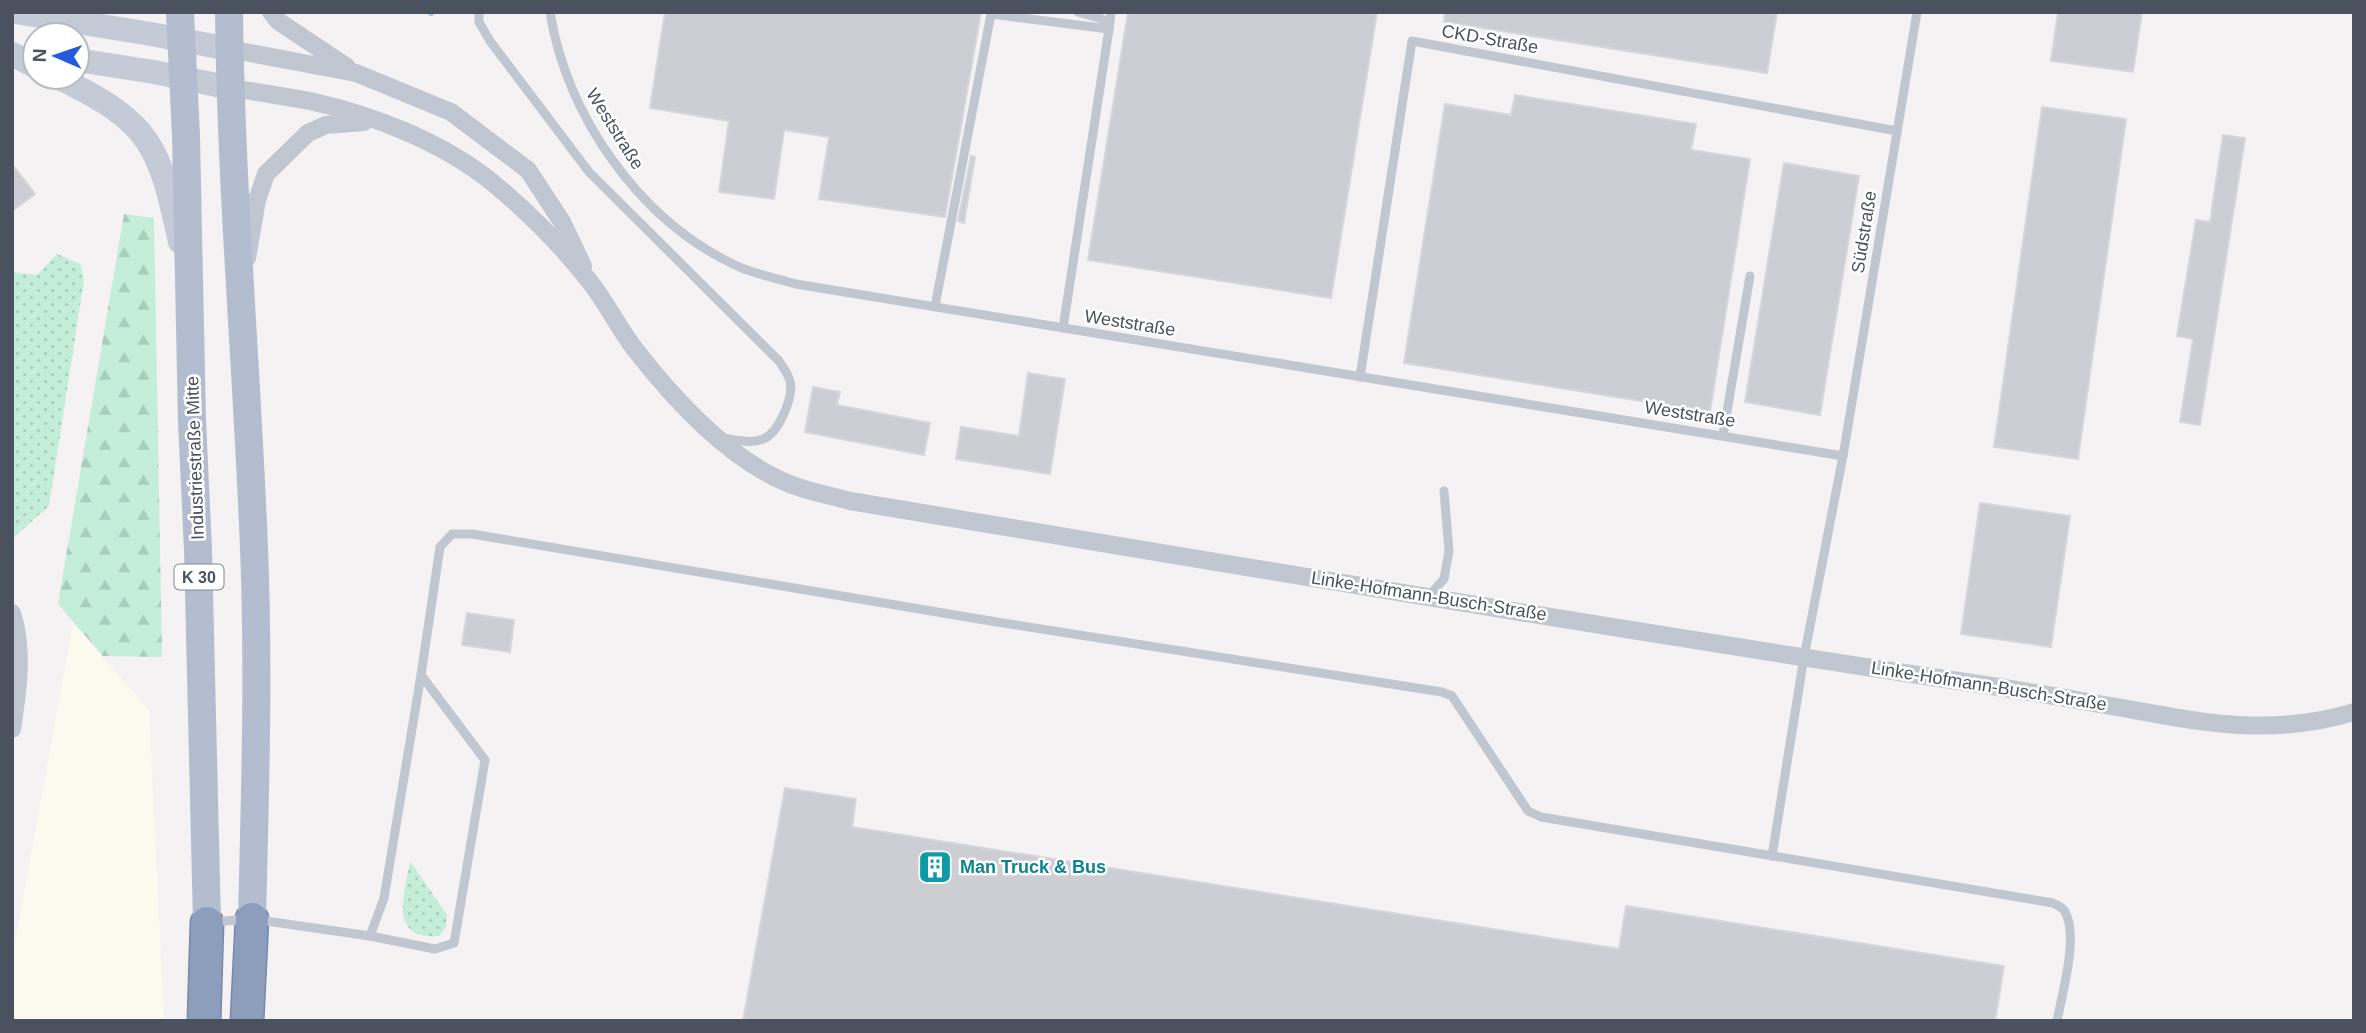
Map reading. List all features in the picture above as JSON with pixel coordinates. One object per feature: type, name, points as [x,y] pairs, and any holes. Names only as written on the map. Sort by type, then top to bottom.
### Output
[{"type":"highway","points":[[247,1021],[252,919]]},
{"type":"highway","name":"Industriestraße Mitte","points":[[204,1021],[207,923]]},
{"type":"main road","points":[[229,12],[255,577],[257,728],[252,919]]},
{"type":"main road","name":"K 30","points":[[181,26],[183,78]]},
{"type":"main road","name":"Industriestraße Mitte","points":[[183,78],[207,923]]},
{"type":"street","points":[[15,12],[181,26],[229,49]]},
{"type":"street","points":[[271,12],[278,21],[356,73]]},
{"type":"street","name":"Linke-Hofmann-Busch-Straße","points":[[229,49],[356,73],[451,112],[528,170],[562,222],[590,282]]},
{"type":"street","points":[[91,62],[231,88]]},
{"type":"street","name":"Linke-Hofmann-Busch-Straße","points":[[231,88],[311,101],[375,121],[421,137],[463,162],[492,183],[548,235],[590,282],[634,347],[684,408],[715,437],[761,468],[797,487],[850,501],[2206,722],[2288,727],[2354,712]]},
{"type":"street","points":[[86,91],[130,120],[150,143],[168,185],[188,282]]},
{"type":"street","points":[[241,296],[257,200],[266,174],[308,133],[326,125],[375,121]]},
{"type":"street","points":[[12,613],[18,633],[18,690],[12,729]]},
{"type":"lane","points":[[479,12],[479,22],[490,41],[589,172],[779,361],[789,379],[791,395],[775,429],[763,439],[741,441],[715,437]]},
{"type":"lane","name":"Weststraße","points":[[550,12],[555,44],[564,70],[589,124],[628,182],[676,229],[735,265],[796,285],[1843,456]]},
{"type":"lane","points":[[1078,12],[1102,19],[1108,29]]},
{"type":"lane","points":[[1063,328],[1111,12]]},
{"type":"lane","name":"Südstraße","points":[[1772,856],[1804,657],[1843,456],[1917,12]]},
{"type":"lane","points":[[935,306],[991,14],[1108,29]]},
{"type":"lane","name":"CKD-Straße","points":[[1360,377],[1412,41],[1897,131]]},
{"type":"lane","points":[[1723,435],[1750,276]]},
{"type":"lane","points":[[1428,597],[1444,579],[1449,551],[1444,491]]},
{"type":"lane","points":[[370,936],[384,898],[440,547],[452,534],[472,534],[997,622],[1442,692],[1452,696],[1528,811],[1541,817],[2053,903],[2064,909],[2071,939],[2057,1021]]},
{"type":"lane","points":[[207,923],[252,919],[370,936],[435,949],[454,943],[485,760],[421,675]]},
{"type":"shaded area","points":[[73,623],[149,710],[164,1021],[12,1021],[12,959]]},
{"type":"green space","points":[[124,214],[154,218],[162,657],[103,656],[58,604]]},
{"type":"green space","points":[[57,254],[80,264],[84,280],[49,506],[12,539],[12,272],[37,275]]},
{"type":"green space","points":[[410,861],[447,915],[446,927],[439,936],[423,935],[412,930],[406,922],[403,900]]},
{"type":"building","points":[[665,12],[981,12],[945,217],[819,199],[829,137],[784,130],[774,199],[719,192],[729,121],[650,108]]},
{"type":"building","points":[[1128,12],[1377,12],[1331,298],[1088,260]]},
{"type":"building","points":[[1445,12],[1777,12],[1767,73],[1444,22]]},
{"type":"building","points":[[2058,12],[2142,12],[2133,72],[2051,61]]},
{"type":"building","points":[[1515,95],[1696,124],[1691,150],[1750,159],[1710,412],[1404,363],[1445,104],[1511,115]]},
{"type":"building","points":[[2042,107],[2126,119],[2078,459],[1994,447]]},
{"type":"building","points":[[2223,135],[2245,138],[2200,425],[2180,422],[2193,339],[2177,336],[2196,220],[2210,222]]},
{"type":"building","points":[[971,156],[975,157],[964,223],[958,221]]},
{"type":"building","points":[[1784,163],[1859,176],[1820,415],[1745,402]]},
{"type":"building","points":[[12,164],[35,194],[12,211]]},
{"type":"building","points":[[1028,373],[1065,379],[1050,474],[956,459],[961,427],[1019,436]]},
{"type":"building","points":[[813,387],[840,392],[837,405],[930,423],[924,455],[805,432]]},
{"type":"building","points":[[1980,503],[2070,516],[2051,647],[1961,634]]},
{"type":"building","points":[[467,613],[514,620],[510,652],[462,645]]},
{"type":"building","name":"Man Truck & Bus","points":[[785,788],[856,799],[852,827],[1619,949],[1626,906],[2004,966],[1995,1021],[743,1021]]},
{"type":"place","name":"Man Truck & Bus","points":[[935,867]]}]
